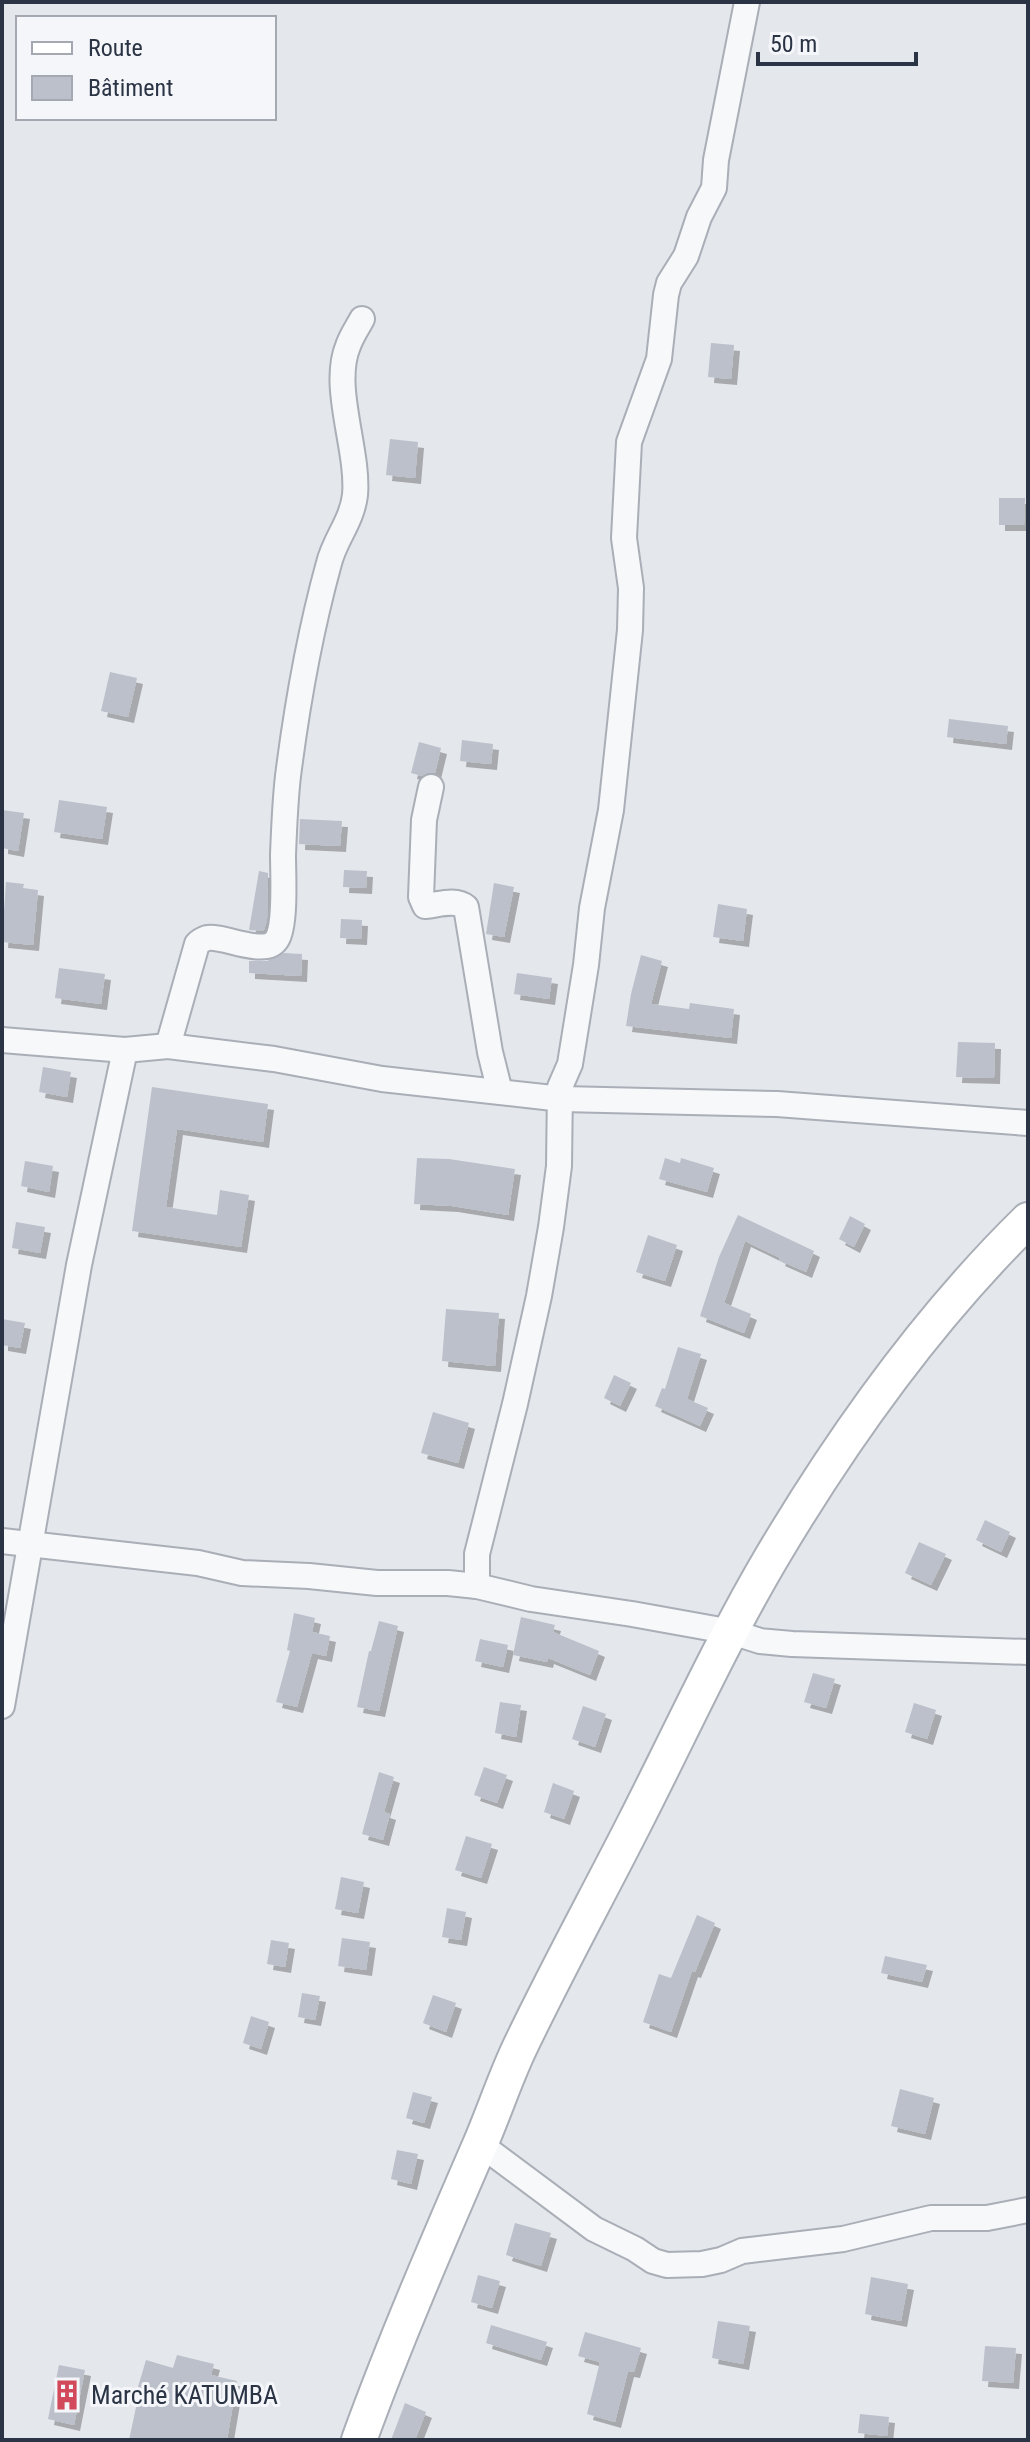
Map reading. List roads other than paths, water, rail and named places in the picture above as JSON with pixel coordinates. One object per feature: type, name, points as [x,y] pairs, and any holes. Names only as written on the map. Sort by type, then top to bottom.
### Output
[{"type":"street","points":[[477,1586],[477,1554],[515,1404],[549,1241],[559,1166],[560,1087],[570,1064],[592,908],[606,840],[627,665],[631,588],[624,538],[629,442],[659,359],[669,283],[686,256],[699,217],[714,188],[716,160],[747,2]]},
{"type":"street","points":[[168,1046],[197,944],[207,938],[262,946],[278,938],[283,907],[288,775],[300,696],[329,562],[351,515],[354,501],[356,482],[343,371],[348,345],[362,319]]},
{"type":"street","points":[[431,787],[424,820],[421,897],[425,906],[452,902],[466,907],[490,1052],[500,1092]]},
{"type":"street","points":[[2,1040],[125,1050],[168,1046],[274,1059],[382,1079],[562,1099],[777,1104],[1028,1123]]},
{"type":"street","points":[[2,1706],[79,1265],[125,1050]]},
{"type":"street","points":[[359,2440],[441,2230],[517,2055],[551,1983],[772,1557],[838,1452],[921,1336],[992,1255],[1028,1220]]},
{"type":"street","points":[[2,1541],[198,1563],[242,1573],[377,1583],[477,1586],[531,1599],[732,1632],[760,1641],[1028,1652]]},
{"type":"street","points":[[480,2144],[594,2229],[653,2261],[667,2265],[702,2264],[742,2251],[843,2239],[931,2218],[987,2218],[1028,2210]]},
{"type":"place","name":"Marché KATUMBA","points":[[67,2395]]}]
